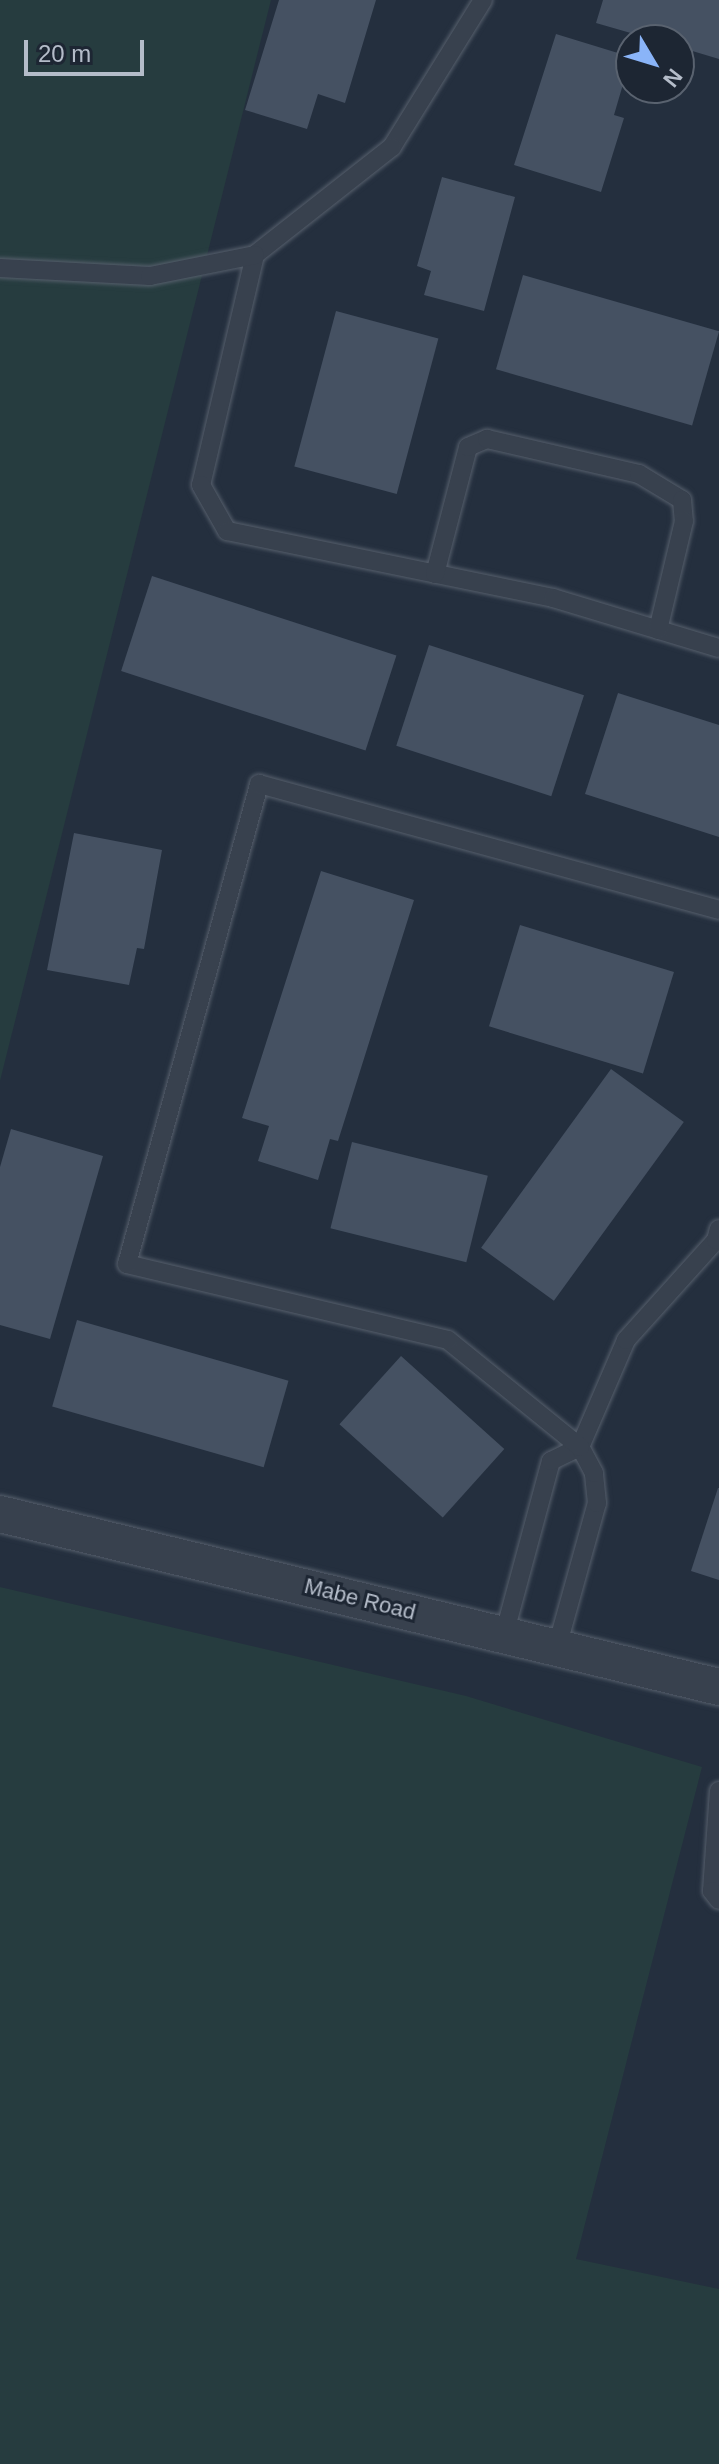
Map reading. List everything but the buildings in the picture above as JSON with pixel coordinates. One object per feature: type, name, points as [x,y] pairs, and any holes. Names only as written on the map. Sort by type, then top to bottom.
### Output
[{"type":"street","name":"Mabe Road","points":[[0,1514],[719,1687]]},
{"type":"lane","points":[[0,268],[150,276],[255,255],[392,147],[483,0]]},
{"type":"lane","points":[[255,255],[201,485],[227,531],[553,598],[719,648]]},
{"type":"lane","points":[[435,574],[468,447],[487,439],[639,474],[682,500],[684,521],[658,630]]},
{"type":"lane","points":[[557,1647],[597,1503],[594,1473],[580,1447],[448,1340],[127,1264],[259,784],[719,910]]},
{"type":"lane","points":[[504,1635],[551,1461],[580,1447],[626,1340],[716,1240],[719,1229]]},
{"type":"lane","points":[[719,1791],[712,1891],[719,1900]]},
{"type":"green space","points":[[0,0],[271,0],[0,1081]]},
{"type":"green space","points":[[0,1587],[466,1696],[702,1767],[576,2259],[719,2289],[719,2464],[0,2464]]}]
